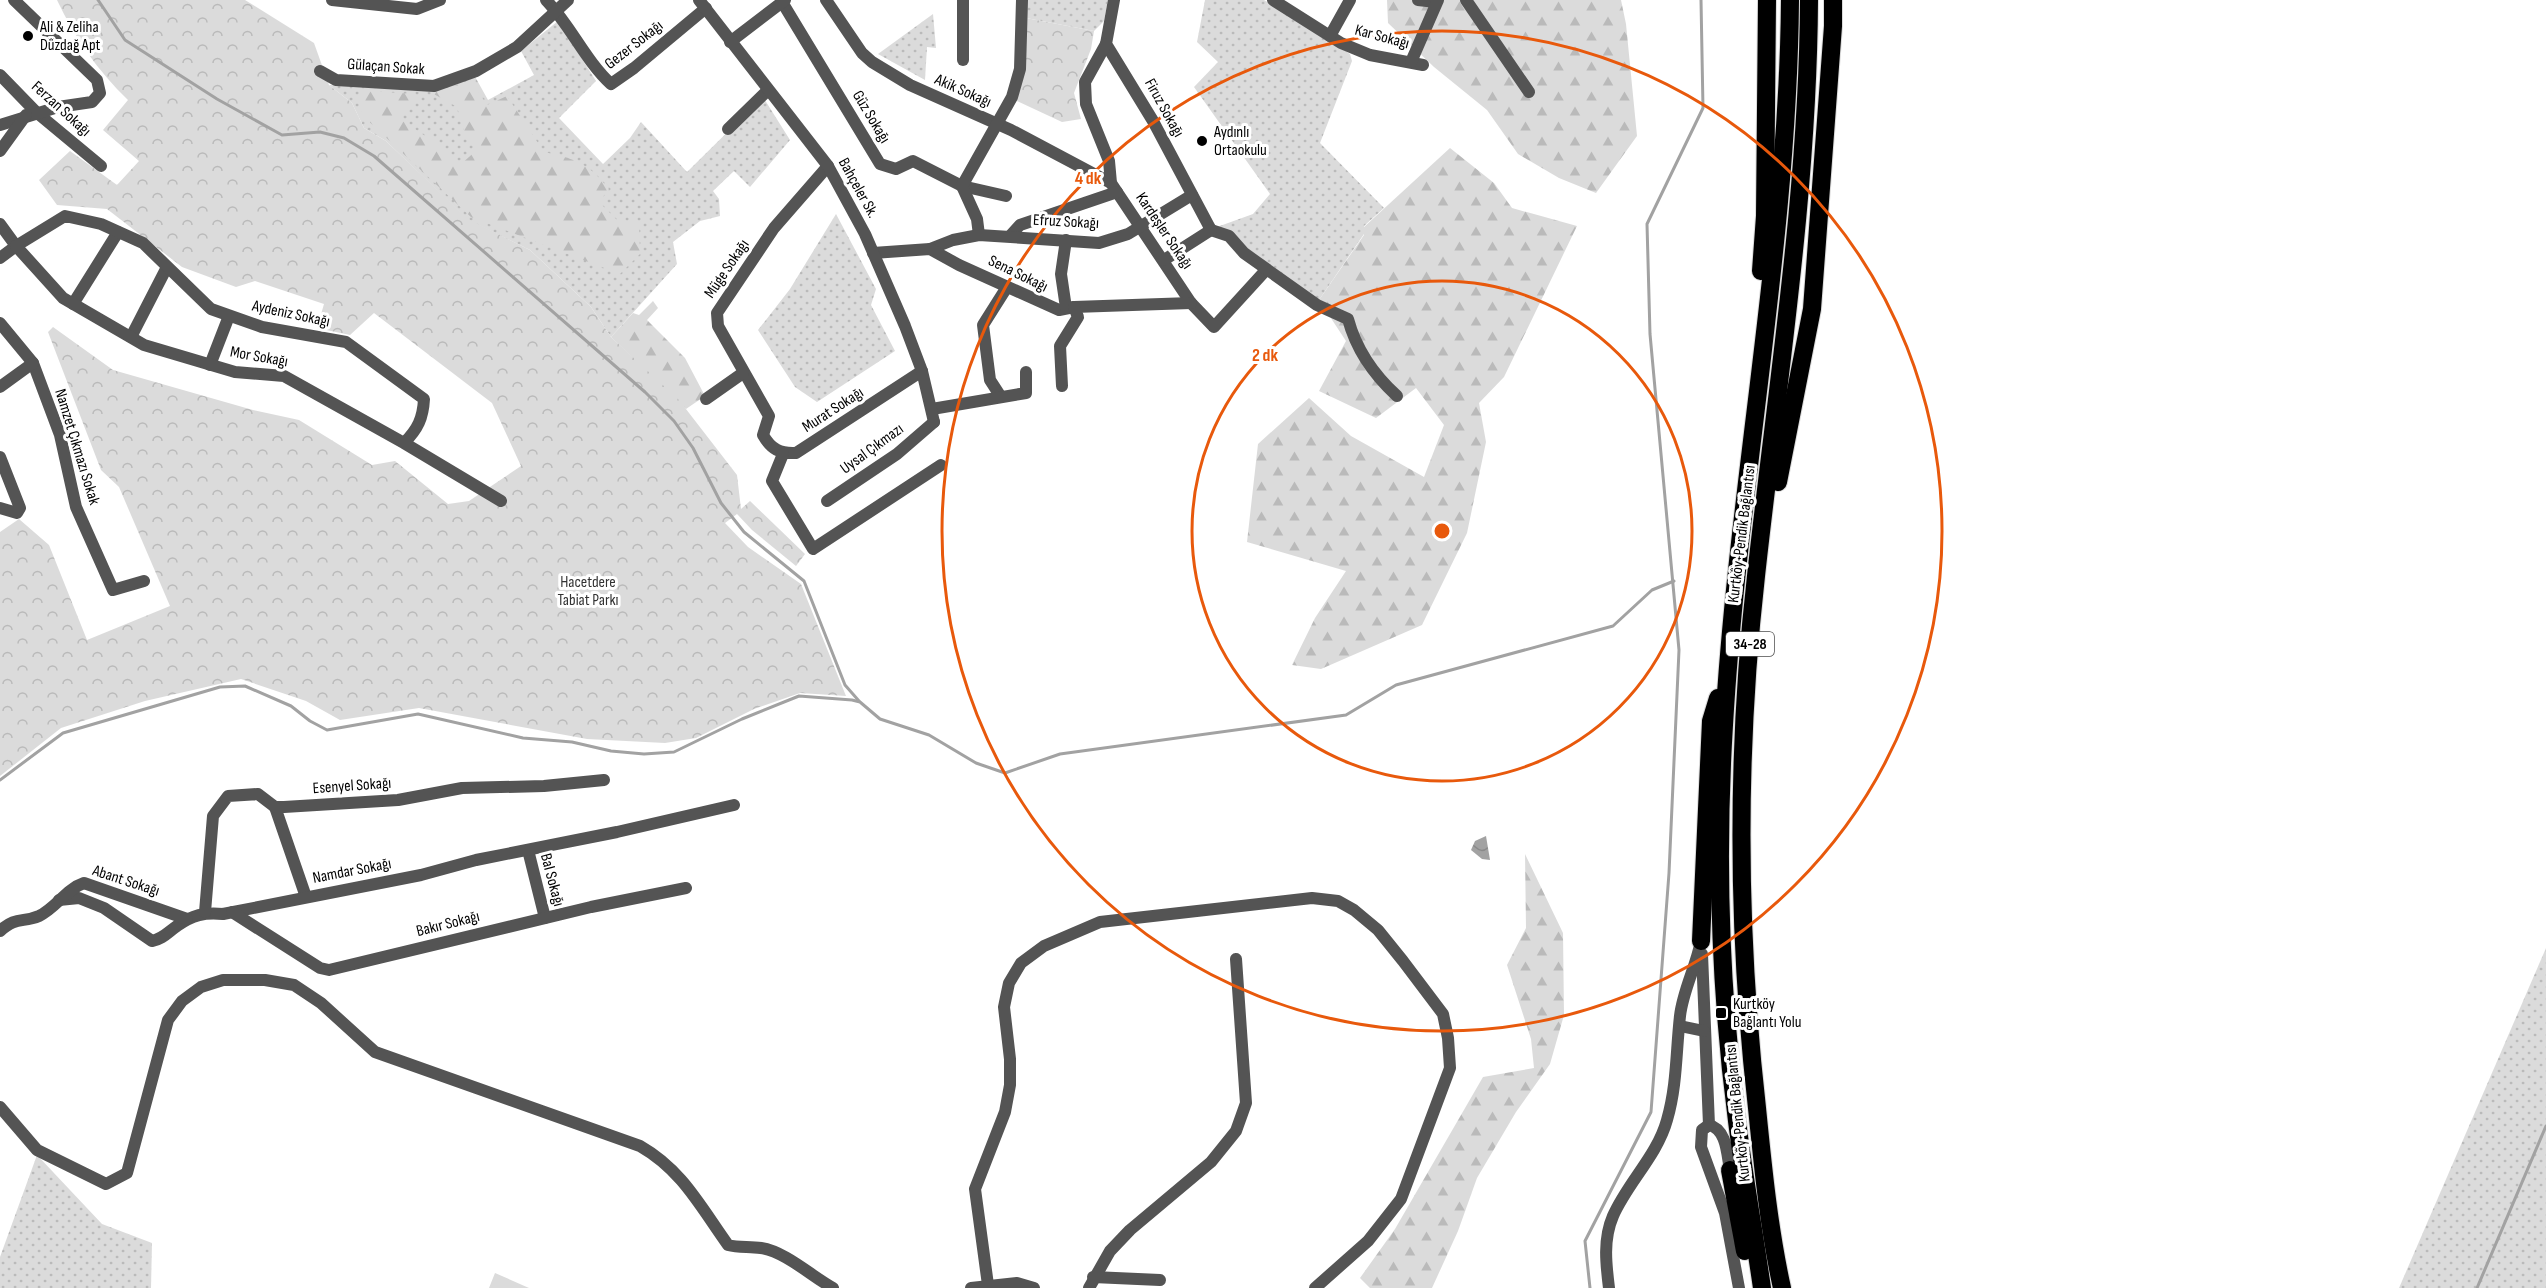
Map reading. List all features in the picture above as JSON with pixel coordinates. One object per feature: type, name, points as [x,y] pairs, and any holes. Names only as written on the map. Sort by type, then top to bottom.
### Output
[{"type":"highway","points":[[1763,355],[1761,268],[1765,216],[1767,0]]},
{"type":"highway","name":"Kurtköy-Pendik Bağlantısı","points":[[1762,1288],[1737,1119],[1722,920],[1720,809],[1736,570],[1779,213],[1790,0]]},
{"type":"highway","name":"Kurtköy-Pendik Bağlantısı","points":[[1782,1288],[1763,1169],[1751,1060],[1741,909],[1743,715],[1755,577],[1798,226],[1808,88],[1809,0]]},
{"type":"highway","points":[[1755,577],[1791,421],[1812,309],[1827,120],[1833,0]]},
{"type":"highway","points":[[1827,120],[1845,0]]},
{"type":"highway","points":[[1701,941],[1711,721],[1728,668]]},
{"type":"highway","points":[[1730,1170],[1751,1288]]},
{"type":"street","points":[[0,125],[31,114],[92,102],[100,93],[97,80],[14,0]]},
{"type":"street","points":[[332,0],[417,9],[440,0]]},
{"type":"street","points":[[546,0],[557,11]]},
{"type":"street","name":"Gülaçan Sokak","points":[[320,71],[336,80],[434,86],[476,71],[517,47],[568,0]]},
{"type":"street","name":"Akik Sokağı","points":[[826,0],[862,53],[872,62],[910,85],[998,124],[1114,187]]},
{"type":"street","points":[[963,0],[963,60]]},
{"type":"street","points":[[979,235],[977,219],[962,186],[1012,97],[1020,69],[1022,0]]},
{"type":"street","points":[[1106,44],[1114,0]]},
{"type":"street","name":"Kar Sokağı","points":[[1273,0],[1330,36],[1370,55],[1417,63],[1437,1]]},
{"type":"street","points":[[1330,36],[1350,0]]},
{"type":"street","points":[[1418,0],[1437,1]]},
{"type":"street","points":[[1466,0],[1529,92]]},
{"type":"street","points":[[730,42],[784,1]]},
{"type":"street","name":"Güz Sokağı","points":[[784,1],[880,164],[896,169],[913,161],[962,186],[1006,196]]},
{"type":"street","name":"Gezer Sokağı","points":[[557,11],[601,75],[611,84],[634,69],[702,4]]},
{"type":"street","name":"Bahçeler Sk.","points":[[702,4],[828,166],[873,253],[922,371],[934,422]]},
{"type":"street","name":"Kardeşler Sokağı","points":[[1106,44],[1085,82],[1086,104],[1109,161],[1114,187],[1191,303],[1214,327],[1266,270]]},
{"type":"street","name":"Firuz Sokağı","points":[[1106,44],[1153,121],[1211,230]]},
{"type":"street","name":"Ferzan Sokağı","points":[[0,75],[31,114],[101,166]]},
{"type":"street","points":[[728,129],[768,90]]},
{"type":"street","points":[[0,151],[31,114]]},
{"type":"street","name":"Müge Sokağı","points":[[783,454],[769,446],[763,435],[769,416],[718,326],[717,313],[774,228],[828,166]]},
{"type":"street","points":[[1010,236],[1020,225],[1114,187]]},
{"type":"street","name":"Efruz Sokağı","points":[[930,249],[953,240],[979,235],[1099,243],[1128,234],[1192,195]]},
{"type":"street","name":"Aydeniz Sokağı","points":[[0,258],[65,216],[101,224],[143,243],[211,309],[262,327],[346,342],[424,399],[423,414],[417,430],[404,443]]},
{"type":"street","name":"Mor Sokağı","points":[[0,224],[16,246],[63,298],[144,345],[236,372],[284,376],[404,443],[501,501]]},
{"type":"street","points":[[1164,260],[1211,230],[1229,236],[1244,253],[1266,270],[1317,305],[1348,319],[1352,334],[1377,378],[1397,396]]},
{"type":"street","points":[[73,304],[118,232]]},
{"type":"street","points":[[1062,386],[1060,346],[1078,317],[1070,307],[1061,274],[1066,240]]},
{"type":"street","points":[[873,253],[930,249]]},
{"type":"street","name":"Sena Sokağı","points":[[930,249],[1044,306],[1059,310],[1070,307],[1191,303]]},
{"type":"street","points":[[131,337],[167,267]]},
{"type":"street","points":[[1001,397],[990,380],[983,325],[1007,287]]},
{"type":"street","points":[[210,365],[229,315]]},
{"type":"street","name":"Namzet Çıkmazı Sokak","points":[[0,323],[33,363],[60,435],[76,507],[113,590],[144,581]]},
{"type":"street","points":[[0,387],[33,363]]},
{"type":"street","name":"Murat Sokağı","points":[[783,454],[796,453],[922,371]]},
{"type":"street","points":[[932,409],[1026,393],[1026,372]]},
{"type":"street","points":[[706,399],[743,373]]},
{"type":"street","name":"Uysal Çıkmazı","points":[[827,501],[897,454],[934,422]]},
{"type":"street","points":[[783,454],[772,481],[813,549],[941,465]]},
{"type":"street","points":[[0,457],[20,508],[17,513],[0,508]]},
{"type":"street","name":"Esenyel Sokağı","points":[[205,912],[213,816],[228,796],[258,794],[275,807],[398,800],[462,788],[544,786],[604,780]]},
{"type":"street","name":"Namdar Sokağı","points":[[59,900],[79,898],[104,908],[152,941],[160,939],[187,919],[205,912],[232,912],[421,875],[476,860],[734,805]]},
{"type":"street","points":[[275,807],[306,897]]},
{"type":"street","name":"Bal Sokağı","points":[[528,850],[545,918]]},
{"type":"street","name":"Abant Sokağı","points":[[59,900],[74,886],[84,883],[187,919]]},
{"type":"street","name":"Bakır Sokağı","points":[[232,912],[310,962],[329,970],[545,918],[686,888]]},
{"type":"street","points":[[988,1285],[975,1189],[1005,1112],[1010,1085],[1010,1059],[1004,1007],[1009,983],[1021,963],[1044,946],[1101,922],[1312,898],[1338,901],[1354,910],[1378,930],[1443,1014],[1448,1038],[1450,1068],[1411,1178],[1401,1199],[1368,1241],[1315,1288]]},
{"type":"street","points":[[0,931],[18,918],[38,916],[59,900]]},
{"type":"street","points":[[1609,1288],[1606,1250],[1608,1233],[1613,1215],[1650,1157],[1666,1123],[1673,1096],[1686,989],[1697,962],[1701,941]]},
{"type":"street","points":[[1701,941],[1709,1125]]},
{"type":"street","points":[[1091,1283],[1110,1251],[1130,1230],[1211,1162],[1236,1131],[1246,1103],[1236,959]]},
{"type":"street","points":[[0,1107],[37,1150],[106,1184],[127,1173],[168,1020],[182,1001],[201,987],[223,980],[265,980],[294,985],[321,1003],[375,1052],[640,1146],[655,1154],[676,1171],[728,1245],[744,1249],[762,1248],[785,1258],[833,1288]]},
{"type":"street","points":[[1680,1026],[1704,1030]]},
{"type":"street","points":[[1709,1125],[1718,1128],[1722,1134],[1730,1170]]},
{"type":"street","points":[[1709,1125],[1702,1130],[1701,1147],[1725,1213],[1740,1288]]},
{"type":"street","points":[[1091,1283],[1160,1280]]},
{"type":"street","points":[[971,1288],[1017,1283],[1034,1288]]},
{"type":"green space","name":"Hacetdere Tabiat Parkı","points":[[57,0],[245,0],[314,43],[329,85],[352,103],[364,128],[386,141],[468,219],[530,250],[591,307],[611,337],[679,400],[737,475],[741,509],[750,501],[805,554],[796,566],[752,530],[737,514],[725,523],[748,547],[801,584],[846,696],[800,693],[754,709],[696,738],[665,743],[587,739],[419,708],[340,720],[306,701],[241,679],[145,701],[61,728],[0,776],[0,532],[19,519],[49,545],[87,640],[170,606],[119,487],[101,470],[48,332],[53,327],[113,370],[253,410],[299,420],[372,465],[395,461],[448,504],[469,501],[521,466],[492,403],[374,313],[350,335],[317,328],[324,304],[255,281],[236,287],[182,267],[107,209],[57,205],[39,180],[70,151],[117,185],[139,161],[103,130],[128,100],[106,77],[88,53]]},
{"type":"green space","points":[[1027,0],[1108,0],[1104,21],[1094,31],[1026,18]]},
{"type":"green space","points":[[1205,0],[1264,0],[1350,54],[1352,61],[1320,143],[1384,208],[1364,226],[1364,234],[1319,300],[1217,227],[1253,214],[1270,194],[1194,87],[1218,62],[1197,42]]},
{"type":"green space","points":[[1387,0],[1621,0],[1626,24],[1637,136],[1596,193],[1559,178],[1518,154],[1487,110],[1434,67],[1388,23]]},
{"type":"green space","points":[[933,14],[936,48],[927,47],[925,80],[878,54]]},
{"type":"green space","points":[[1026,18],[1094,31],[1091,49],[1074,93],[1081,119],[1062,122],[1017,101],[1024,64]]},
{"type":"green space","points":[[558,21],[596,81],[559,118],[603,164],[630,138],[641,122],[687,172],[763,97],[790,140],[750,187],[734,171],[713,191],[719,199],[720,216],[700,221],[673,242],[677,264],[611,337],[591,307],[530,250],[468,220],[386,141],[364,128],[352,103],[329,85],[433,90],[473,73],[488,100],[534,75],[521,51]]},
{"type":"green space","points":[[471,80],[487,105],[507,96],[544,152],[581,163],[594,173],[609,189],[599,202],[619,222],[639,222],[640,254],[620,274],[471,217],[362,115],[358,98],[368,91],[415,94],[412,107],[397,117],[443,148],[460,165],[478,149],[465,134],[457,107],[432,93]]},
{"type":"green space","points":[[1450,148],[1494,183],[1512,208],[1577,226],[1504,377],[1479,403],[1486,442],[1467,533],[1422,625],[1321,669],[1292,665],[1315,618],[1346,571],[1247,542],[1258,444],[1309,398],[1351,436],[1424,477],[1444,425],[1416,388],[1376,418],[1319,391],[1346,341],[1319,300],[1364,235],[1364,227]]},
{"type":"green space","points":[[836,214],[876,289],[871,305],[895,351],[817,402],[795,387],[758,330],[790,289]]},
{"type":"green space","points":[[653,301],[658,308],[647,320],[685,358],[705,396],[686,409],[611,337],[633,313],[639,315]]},
{"type":"green space","points":[[1525,854],[1563,933],[1564,1015],[1550,1064],[1516,1112],[1477,1178],[1458,1231],[1432,1288],[1370,1288],[1360,1278],[1395,1229],[1483,1077],[1534,1068],[1531,1039],[1507,965],[1526,928]]},
{"type":"green space","points":[[2546,948],[2546,1288],[2399,1288]]},
{"type":"green space","points":[[37,1155],[102,1224],[152,1243],[151,1288],[0,1288],[0,1257]]},
{"type":"green space","points":[[495,1273],[529,1288],[489,1288]]},
{"type":"water","points":[[1486,836],[1490,860],[1482,859],[1471,850],[1475,841]]},
{"type":"waterway","points":[[98,0],[125,40],[217,99],[282,135],[320,132],[344,138],[374,156],[645,392],[674,421],[693,448],[721,503],[744,532],[804,581],[845,685],[859,701]]},
{"type":"waterway","points":[[1590,1288],[1585,1241],[1651,1112],[1669,873],[1679,650],[1650,334],[1647,224],[1703,108],[1701,0]]},
{"type":"waterway","points":[[0,780],[63,733],[220,687],[245,686],[291,706],[310,721],[327,730],[418,714],[523,738],[572,742],[611,751],[644,754],[674,752],[742,719],[799,696],[852,700],[860,702],[880,719],[929,735],[976,763],[1005,773],[1060,754],[1346,715],[1396,685],[1613,626],[1652,590],[1674,581]]},
{"type":"waterway","points":[[2477,1288],[2546,1126]]},
{"type":"place","name":"Ali & Zeliha Düzdağ Apt","points":[[28,36]]},
{"type":"place","name":"Aydınlı Ortaokulu","points":[[1202,141]]},
{"type":"place","name":"Kurtköy Bağlantı Yolu","points":[[1721,1013]]}]
